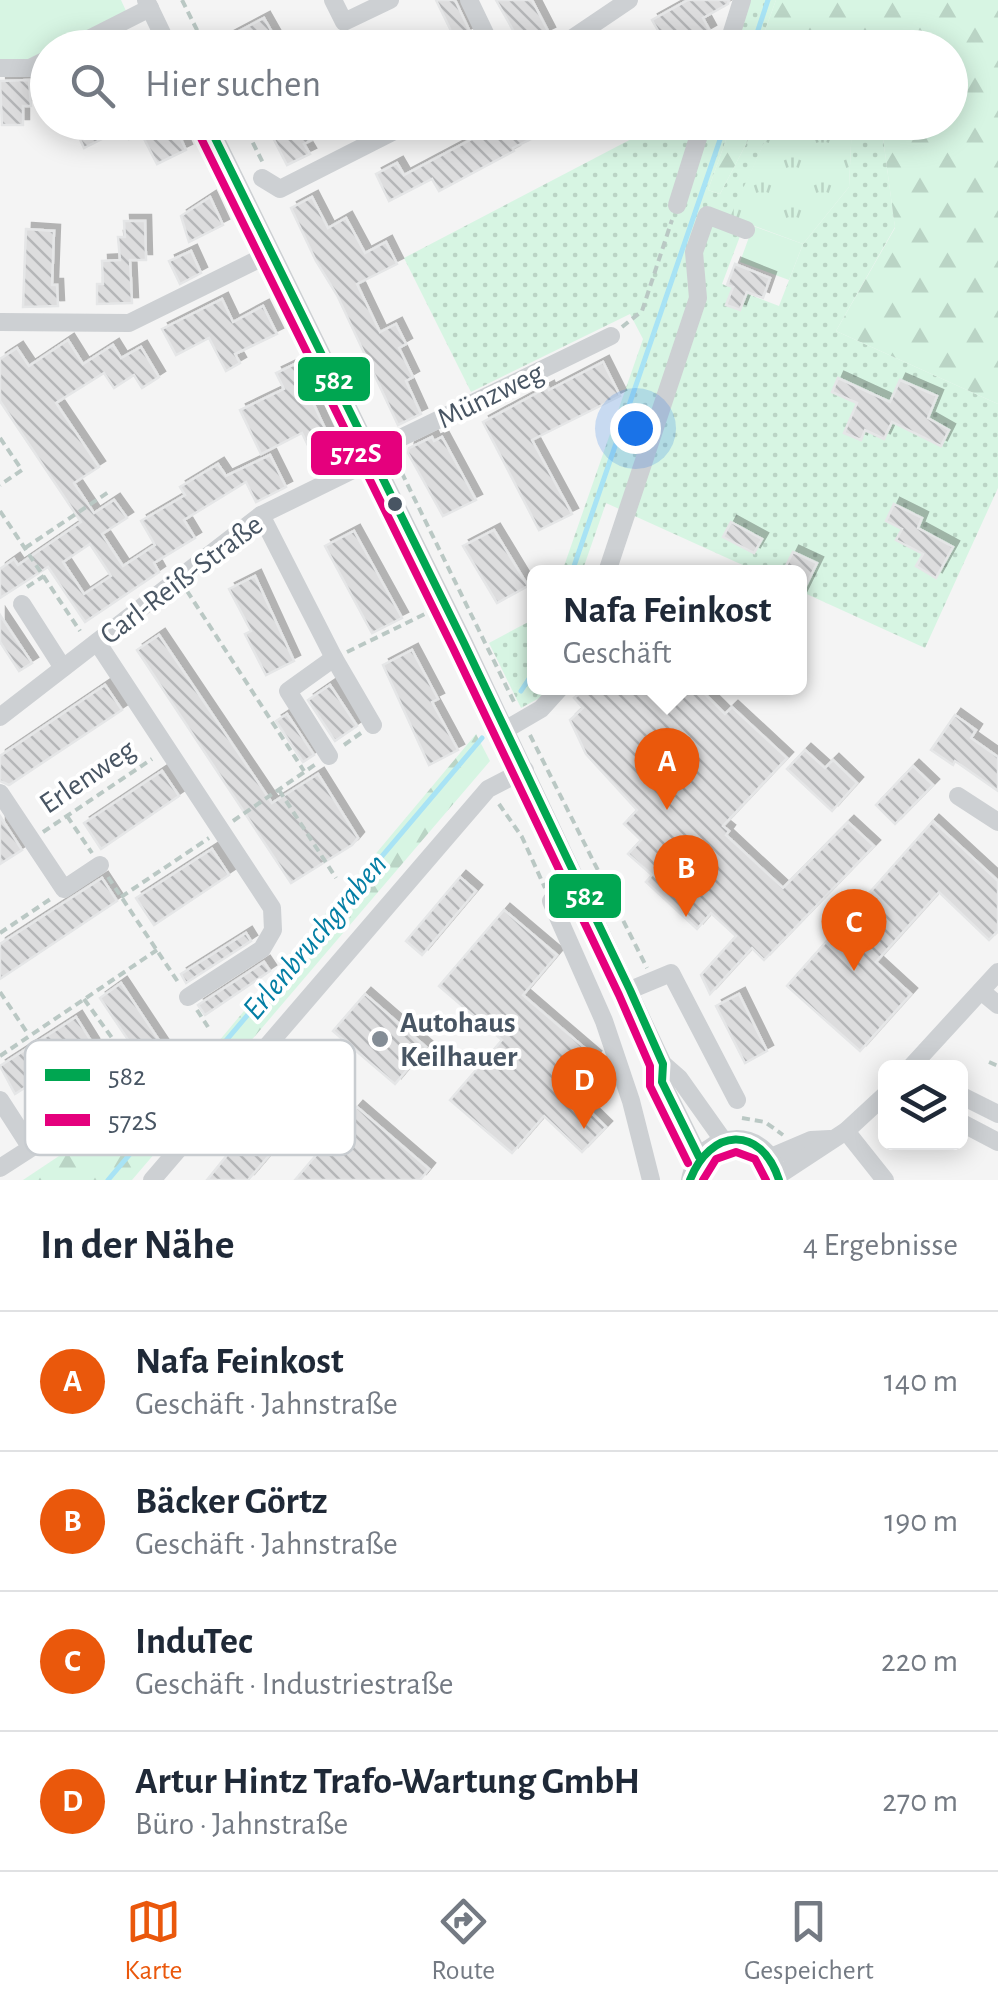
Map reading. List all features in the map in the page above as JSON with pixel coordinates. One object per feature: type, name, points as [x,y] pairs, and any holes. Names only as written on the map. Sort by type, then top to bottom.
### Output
[{"type":"street","points":[[334,0],[344,22],[390,0]]},
{"type":"street","points":[[469,0],[483,30]]},
{"type":"street","points":[[585,30],[629,0]]},
{"type":"street","points":[[733,30],[742,0]]},
{"type":"street","points":[[102,30],[148,4],[160,30]]},
{"type":"street","points":[[0,68],[30,68]]},
{"type":"street","points":[[215,140],[630,990],[662,1064],[662,1082],[698,1157]]},
{"type":"street","points":[[262,178],[280,189],[377,140]]},
{"type":"street","points":[[677,205],[698,140]]},
{"type":"street","points":[[609,565],[698,298],[694,252],[707,215],[746,230]]},
{"type":"street","points":[[0,322],[129,323],[271,253]]},
{"type":"street","name":"Münzweg","points":[[372,457],[388,444],[611,336]]},
{"type":"street","name":"Carl-Reiß-Straße","points":[[0,716],[262,515],[372,457]]},
{"type":"street","points":[[262,515],[334,658],[374,724]]},
{"type":"street","points":[[22,604],[63,668]]},
{"type":"street","points":[[94,645],[168,748],[272,908],[273,930],[262,948],[188,997]]},
{"type":"street","points":[[328,756],[288,692],[334,658]]},
{"type":"street","points":[[505,730],[542,709],[554,695]]},
{"type":"street","points":[[272,1040],[488,789],[524,770]]},
{"type":"street","points":[[0,793],[64,890],[100,866]]},
{"type":"street","points":[[958,796],[998,822]]},
{"type":"street","points":[[580,886],[551,901],[604,1020],[631,1101],[651,1180]]},
{"type":"street","points":[[918,1060],[998,972]]},
{"type":"street","points":[[630,990],[671,973],[740,1109]]},
{"type":"street","points":[[980,991],[998,1006]]},
{"type":"street","points":[[662,1064],[679,1078],[722,1140]]},
{"type":"street","points":[[968,1099],[998,1114]]},
{"type":"street","points":[[0,1100],[25,1139]]},
{"type":"street","points":[[776,1170],[812,1155],[878,1101]]},
{"type":"street","points":[[968,1126],[998,1142]]},
{"type":"street","points":[[776,1170],[792,1146],[838,1135]]},
{"type":"street","points":[[838,1135],[883,1179]]},
{"type":"street","points":[[690,1180],[698,1157],[722,1140],[749,1141],[776,1170]]},
{"type":"street","points":[[0,1168],[25,1152]]},
{"type":"street","points":[[152,1180],[173,1155]]},
{"type":"path","points":[[182,0],[197,30]]},
{"type":"path","points":[[252,140],[263,163],[262,178]]},
{"type":"path","points":[[611,336],[642,311],[677,205]]},
{"type":"path","points":[[0,438],[22,470],[0,484]]},
{"type":"path","points":[[25,548],[110,491]]},
{"type":"path","points":[[0,511],[94,645]]},
{"type":"path","points":[[178,578],[305,772]]},
{"type":"path","points":[[334,658],[444,604]]},
{"type":"path","points":[[523,722],[653,980]]},
{"type":"path","name":"Erlenweg","points":[[31,840],[168,748]]},
{"type":"path","points":[[488,789],[522,837],[551,901]]},
{"type":"path","points":[[121,896],[280,790],[336,878]]},
{"type":"path","points":[[67,816],[208,1027]]},
{"type":"path","points":[[0,933],[64,890]]},
{"type":"path","points":[[0,1056],[157,950]]},
{"type":"path","points":[[0,992],[29,1036]]},
{"type":"path","points":[[84,999],[113,1040]]},
{"type":"path","points":[[989,1062],[998,1066]]},
{"type":"path","points":[[740,1109],[765,1122],[792,1146]]},
{"type":"green space","points":[[0,0],[121,0],[126,11],[89,30],[30,30],[30,60],[0,60]]},
{"type":"green space","points":[[736,0],[776,0],[765,30],[727,30]]},
{"type":"green space","points":[[776,0],[998,0],[998,404],[836,331],[895,228],[883,140],[968,140],[968,30],[765,30]]},
{"type":"green space","points":[[630,140],[726,140],[708,190],[720,194],[748,140],[765,140],[731,217],[745,223],[722,284],[779,306],[803,244],[849,187],[851,140],[883,140],[895,227],[836,331],[998,404],[998,488],[925,648],[807,594],[807,565],[743,565],[606,503],[584,565],[564,565],[643,339],[630,314],[471,392],[404,258]]},
{"type":"green space","points":[[726,140],[748,140],[720,194],[708,190]]},
{"type":"green space","points":[[765,140],[851,140],[849,187],[803,244],[730,217]]},
{"type":"green space","points":[[753,226],[803,244],[789,280],[740,262]]},
{"type":"green space","points":[[527,623],[527,695],[541,697],[521,708],[489,643]]},
{"type":"green space","points":[[476,734],[490,761],[252,1040],[220,1040]]},
{"type":"green space","points":[[60,1155],[153,1155],[132,1180],[23,1180]]},
{"type":"building","points":[[436,0],[455,0],[469,30],[451,30]]},
{"type":"building","points":[[496,0],[532,0],[547,30],[513,30]]},
{"type":"building","points":[[688,0],[729,0],[703,18],[709,30],[658,30],[652,20]]},
{"type":"building","points":[[264,18],[271,30],[241,30]]},
{"type":"building","points":[[29,80],[30,106],[23,106],[23,125],[2,125],[0,81]]},
{"type":"building","points":[[80,140],[100,140],[84,148]]},
{"type":"building","points":[[145,140],[181,140],[186,150],[157,164]]},
{"type":"building","points":[[274,140],[312,140],[304,144],[310,154],[287,165]]},
{"type":"building","points":[[470,140],[529,140],[439,191],[432,179],[389,201],[376,174],[397,163],[404,175]]},
{"type":"building","points":[[210,197],[223,225],[189,242],[181,216]]},
{"type":"building","points":[[312,197],[328,228],[346,218],[365,253],[386,242],[397,264],[357,284],[380,332],[396,324],[406,344],[399,348],[413,377],[406,381],[421,414],[398,425],[291,208]]},
{"type":"building","points":[[124,221],[145,221],[146,260],[130,260],[132,303],[97,304],[97,284],[103,284],[102,261],[120,260],[118,237],[125,237]]},
{"type":"building","points":[[26,229],[54,231],[52,285],[57,285],[58,306],[23,307]]},
{"type":"building","points":[[191,251],[201,273],[180,284],[169,261]]},
{"type":"building","points":[[735,264],[770,278],[763,298],[747,292],[740,310],[726,305],[733,287],[727,285]]},
{"type":"building","points":[[222,299],[233,322],[263,306],[277,334],[235,354],[240,363],[226,371],[209,338],[176,355],[162,329]]},
{"type":"building","points":[[68,340],[83,364],[113,345],[121,358],[141,347],[159,377],[142,388],[134,375],[114,388],[104,373],[56,403],[99,467],[74,483],[94,513],[114,500],[127,518],[102,534],[123,566],[155,545],[141,521],[185,495],[180,487],[218,464],[226,476],[270,455],[286,487],[256,502],[246,482],[184,520],[195,538],[154,563],[159,572],[85,622],[48,567],[0,598],[0,569],[14,559],[18,565],[81,522],[0,401],[0,359],[17,348],[29,366]],"holes":[[[90,544],[111,576],[84,594],[63,562]]]},
{"type":"building","points":[[603,362],[620,396],[532,440],[572,514],[539,530],[483,422]]},
{"type":"building","points":[[295,364],[335,450],[315,460],[302,433],[261,454],[240,410],[284,389],[276,373]]},
{"type":"building","points":[[838,378],[890,402],[900,380],[937,396],[928,418],[949,430],[941,446],[892,422],[884,439],[865,430],[861,440],[844,433],[857,403],[832,392]]},
{"type":"building","points":[[432,437],[434,441],[442,437],[476,500],[443,516],[408,453],[409,448]]},
{"type":"building","points":[[894,504],[922,518],[918,528],[953,547],[936,578],[916,566],[923,554],[896,540],[902,529],[886,521]]},
{"type":"building","points":[[731,522],[762,539],[754,553],[723,537]]},
{"type":"building","points":[[494,530],[527,587],[497,603],[463,546]]},
{"type":"building","points":[[354,531],[402,618],[372,633],[325,546]]},
{"type":"building","points":[[793,552],[817,563],[807,584],[807,565],[786,565]]},
{"type":"building","points":[[255,576],[294,661],[266,675],[245,634],[251,631],[229,589]]},
{"type":"building","points":[[0,615],[32,663],[19,671],[0,642]]},
{"type":"building","points":[[159,635],[272,803],[318,774],[358,838],[352,845],[291,883],[137,650]]},
{"type":"building","points":[[412,650],[438,699],[432,702],[458,750],[429,765],[383,665]]},
{"type":"building","points":[[105,685],[122,710],[9,785],[0,781],[0,756]]},
{"type":"building","points":[[330,685],[357,726],[335,741],[308,700]]},
{"type":"building","points":[[706,695],[725,714],[732,707],[787,758],[723,826],[729,831],[726,835],[783,888],[848,822],[874,846],[764,960],[752,948],[710,994],[701,975],[736,936],[711,913],[697,929],[646,882],[652,875],[628,854],[641,840],[624,824],[637,810],[586,754],[570,720],[583,708],[574,698]]},
{"type":"building","points":[[287,714],[314,755],[303,762],[276,721]]},
{"type":"building","points":[[955,715],[976,730],[971,738],[998,757],[998,791],[955,761],[953,765],[931,750]]},
{"type":"building","points":[[805,750],[825,768],[833,760],[857,783],[832,811],[787,769]]},
{"type":"building","points":[[913,766],[933,785],[895,824],[876,805]]},
{"type":"building","points":[[162,771],[179,796],[101,849],[84,823]]},
{"type":"building","points":[[0,816],[22,850],[0,864]]},
{"type":"building","points":[[933,821],[998,881],[998,931],[989,940],[939,892],[876,962],[911,994],[860,1051],[787,986]]},
{"type":"building","points":[[212,849],[229,875],[154,925],[136,898]]},
{"type":"building","points":[[460,877],[476,891],[422,955],[406,941]]},
{"type":"building","points":[[102,878],[117,901],[0,979],[0,944]]},
{"type":"building","points":[[504,910],[557,955],[523,995],[595,1057],[567,1089],[606,1127],[582,1152],[544,1116],[512,1153],[450,1100],[502,1040],[439,986]]},
{"type":"building","points":[[246,933],[251,941],[186,983],[181,974]]},
{"type":"building","points":[[264,962],[270,971],[205,1015],[198,1005]]},
{"type":"building","points":[[121,983],[159,1040],[128,1040],[100,998]]},
{"type":"building","name":"Autohaus Keilhauer","points":[[365,994],[426,1047],[395,1084],[355,1050],[355,1040],[344,1040],[333,1031]]},
{"type":"building","points":[[739,994],[767,1051],[745,1063],[716,1006]]},
{"type":"building","points":[[76,1017],[90,1040],[40,1040]]},
{"type":"building","points":[[25,1050],[25,1088],[15,1094],[0,1066]]},
{"type":"building","points":[[357,1107],[429,1169],[420,1180],[295,1180],[316,1155],[355,1155]]},
{"type":"building","points":[[227,1155],[269,1155],[248,1180],[207,1180]]},
{"type":"waterway","name":"Erlenbruchgraben","points":[[758,30],[768,0]]},
{"type":"waterway","name":"Erlenbruchgraben","points":[[574,565],[720,140]]},
{"type":"waterway","name":"Erlenbruchgraben","points":[[521,691],[527,682]]},
{"type":"waterway","name":"Erlenbruchgraben","points":[[226,1040],[482,738]]},
{"type":"waterway","name":"Erlenbruchgraben","points":[[108,1180],[129,1155]]},
{"type":"transit line","name":"572S","points":[[202,140],[619,995],[650,1066],[650,1086],[688,1163]]},
{"type":"transit line","name":"582","points":[[216,140],[630,990],[663,1064],[662,1082],[699,1157]]},
{"type":"transit line","name":"582","points":[[690,1180],[710,1150],[735,1140],[760,1149],[779,1180]]},
{"type":"transit line","name":"572S","points":[[703,1180],[716,1159],[736,1152],[755,1159],[766,1180]]},
{"type":"place","name":"Nafa Feinkost","points":[[667,810]]},
{"type":"place","name":"Bäcker Görtz","points":[[686,917]]},
{"type":"place","name":"InduTec","points":[[854,971]]},
{"type":"place","name":"Autohaus Keilhauer","points":[[380,1039]]},
{"type":"place","name":"Artur Hintz Trafo-Wartung GmbH","points":[[584,1129]]}]
